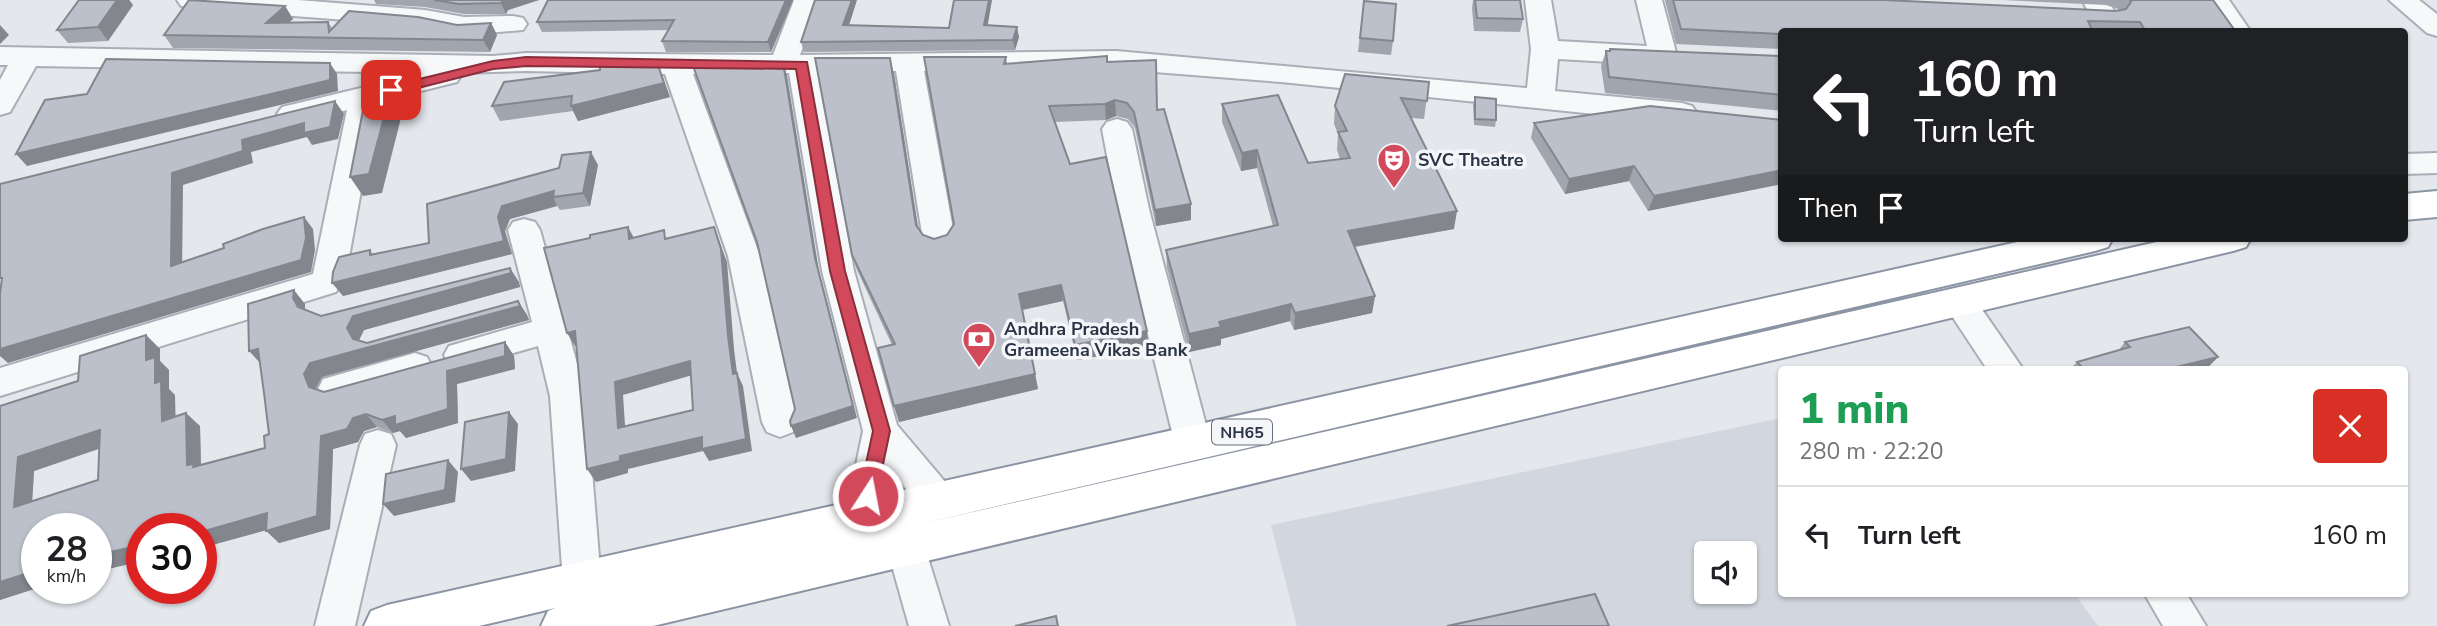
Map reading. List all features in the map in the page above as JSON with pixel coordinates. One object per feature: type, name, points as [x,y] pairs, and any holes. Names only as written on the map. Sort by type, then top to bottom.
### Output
[{"type":"highway","points":[[2408,180],[2437,178]]},
{"type":"highway","points":[[2408,206],[2437,204]]},
{"type":"highway","name":"NH65","points":[[565,626],[906,548],[1661,354],[2080,242]]},
{"type":"highway","name":"NH65","points":[[387,626],[1193,443],[1958,301],[2216,242]]},
{"type":"street","points":[[190,0],[425,18],[464,26],[508,12],[526,62]]},
{"type":"street","points":[[807,0],[793,64],[838,271],[881,431],[939,501]]},
{"type":"street","points":[[1538,0],[1545,49],[1540,98]]},
{"type":"street","points":[[1545,49],[1676,56],[1649,0]]},
{"type":"street","points":[[2215,0],[2235,28]]},
{"type":"street","points":[[2402,0],[2435,20]]},
{"type":"street","points":[[0,105],[14,57],[493,65],[526,62],[676,65],[1116,60],[1540,98],[1714,117]]},
{"type":"street","points":[[909,63],[939,240]]},
{"type":"street","points":[[270,120],[493,65]]},
{"type":"street","points":[[676,65],[744,256],[780,422]]},
{"type":"street","points":[[0,382],[326,298],[364,97]]},
{"type":"street","points":[[1117,129],[1133,209],[1193,443]]},
{"type":"street","points":[[2408,164],[2437,163]]},
{"type":"street","points":[[524,230],[521,267],[529,299],[550,330],[568,396],[582,582]]},
{"type":"street","points":[[1958,301],[2004,366]]},
{"type":"street","points":[[335,389],[550,330]]},
{"type":"street","points":[[864,518],[881,431]]},
{"type":"street","points":[[335,626],[378,445]]},
{"type":"street","points":[[906,548],[929,626]]},
{"type":"street","points":[[2166,597],[2186,626]]},
{"type":"shaded area","points":[[1778,419],[1778,597],[2077,597],[2098,626],[1297,626],[1271,525]]},
{"type":"building","points":[[79,0],[117,0],[98,27],[57,30]]},
{"type":"building","points":[[189,0],[285,6],[266,23],[328,22],[329,32],[349,11],[418,17],[457,25],[491,23],[483,40],[164,35]]},
{"type":"building","points":[[434,0],[503,0],[501,3],[459,4]]},
{"type":"building","points":[[548,0],[786,0],[768,42],[662,41],[674,20],[537,22]]},
{"type":"building","points":[[815,0],[852,0],[843,25],[949,28],[954,0],[989,0],[984,25],[1017,27],[1013,40],[801,42]]},
{"type":"building","points":[[1475,0],[1520,0],[1523,19],[1477,18]]},
{"type":"building","points":[[1673,0],[1884,0],[2116,11],[2126,9],[2130,0],[2213,0],[2233,28],[2144,28],[2140,22],[2088,21],[2091,28],[1778,28],[1778,34],[1681,29]]},
{"type":"building","points":[[1364,1],[1396,4],[1393,41],[1360,38]]},
{"type":"building","points":[[1606,51],[1778,56],[1778,95],[1609,77]]},
{"type":"building","points":[[1107,56],[1107,62],[1156,60],[1157,110],[1164,109],[1191,204],[1155,210],[1134,112],[1127,103],[1115,100],[1105,104],[1049,106],[1070,164],[1106,157],[1147,331],[1075,345],[1061,285],[1019,294],[1035,374],[894,406],[878,348],[895,344],[852,255],[815,58],[890,58],[916,225],[923,235],[934,239],[947,235],[954,224],[924,57],[1006,57],[1004,64]]},
{"type":"building","points":[[106,59],[330,63],[330,80],[16,154],[45,100],[87,94]]},
{"type":"building","points":[[657,62],[664,83],[571,106],[572,96],[492,106],[504,82],[600,70],[600,63]]},
{"type":"building","points":[[783,62],[815,258],[853,406],[791,426],[790,421],[795,409],[757,242],[692,63]]},
{"type":"building","points":[[1345,74],[1429,82],[1427,101],[1401,98],[1457,211],[1348,231],[1375,296],[1295,313],[1291,304],[1219,322],[1221,327],[1189,334],[1166,250],[1278,225],[1257,150],[1242,153],[1222,104],[1278,95],[1308,163],[1350,158],[1338,132],[1347,131],[1335,106]]},
{"type":"building","points":[[391,91],[369,174],[350,177],[366,95]]},
{"type":"building","points":[[1475,97],[1496,99],[1496,120],[1475,119]]},
{"type":"building","points":[[335,101],[330,127],[304,133],[304,123],[242,140],[243,151],[172,173],[171,266],[224,248],[223,244],[263,229],[304,217],[306,238],[301,260],[0,349],[0,184]]},
{"type":"building","points":[[1650,106],[1778,120],[1778,171],[1654,196],[1634,166],[1569,179],[1534,123]]},
{"type":"building","points":[[591,152],[583,193],[553,197],[554,191],[502,206],[498,217],[504,241],[332,283],[339,257],[370,250],[370,255],[429,243],[427,204],[559,168],[562,155]]},
{"type":"building","points":[[628,227],[629,239],[664,230],[665,239],[714,227],[721,249],[733,374],[737,373],[746,439],[702,449],[702,437],[620,456],[620,461],[587,469],[575,331],[567,333],[544,248],[590,238],[590,235]],"holes":[[[690,361],[693,410],[618,428],[615,382]]]},
{"type":"building","points":[[510,268],[511,273],[353,316],[347,328],[353,339],[367,343],[518,301],[520,306],[310,363],[304,374],[309,387],[324,392],[505,342],[505,356],[447,371],[448,409],[395,425],[395,416],[382,420],[366,414],[353,418],[347,429],[321,436],[317,516],[266,531],[267,513],[217,527],[217,513],[126,513],[126,548],[112,552],[112,513],[21,513],[21,575],[0,582],[0,406],[78,381],[80,356],[146,335],[146,360],[155,357],[155,383],[161,381],[162,421],[186,413],[187,465],[194,464],[193,467],[265,448],[264,436],[269,434],[258,349],[249,351],[248,304],[294,290],[293,298],[298,307],[321,316]],"holes":[[[100,430],[98,480],[14,507],[18,457]]]},
{"type":"building","points":[[2189,327],[2218,357],[2180,366],[2081,366],[2077,362],[2130,347],[2125,342]]},
{"type":"building","points":[[509,412],[506,459],[461,469],[465,422]]},
{"type":"building","points":[[448,460],[445,490],[383,504],[386,474]]},
{"type":"building","points":[[1595,594],[1609,626],[1447,626]]},
{"type":"building","points":[[1056,616],[1058,626],[1015,626]]},
{"type":"place","name":"SVC Theatre","points":[[1394,190]]},
{"type":"place","name":"Andhra Pradesh Grameena Vikas Bank","points":[[979,369]]},
{"type":"route","points":[[391,90],[493,65],[526,62],[802,65],[838,271],[881,431],[868,496]]}]
